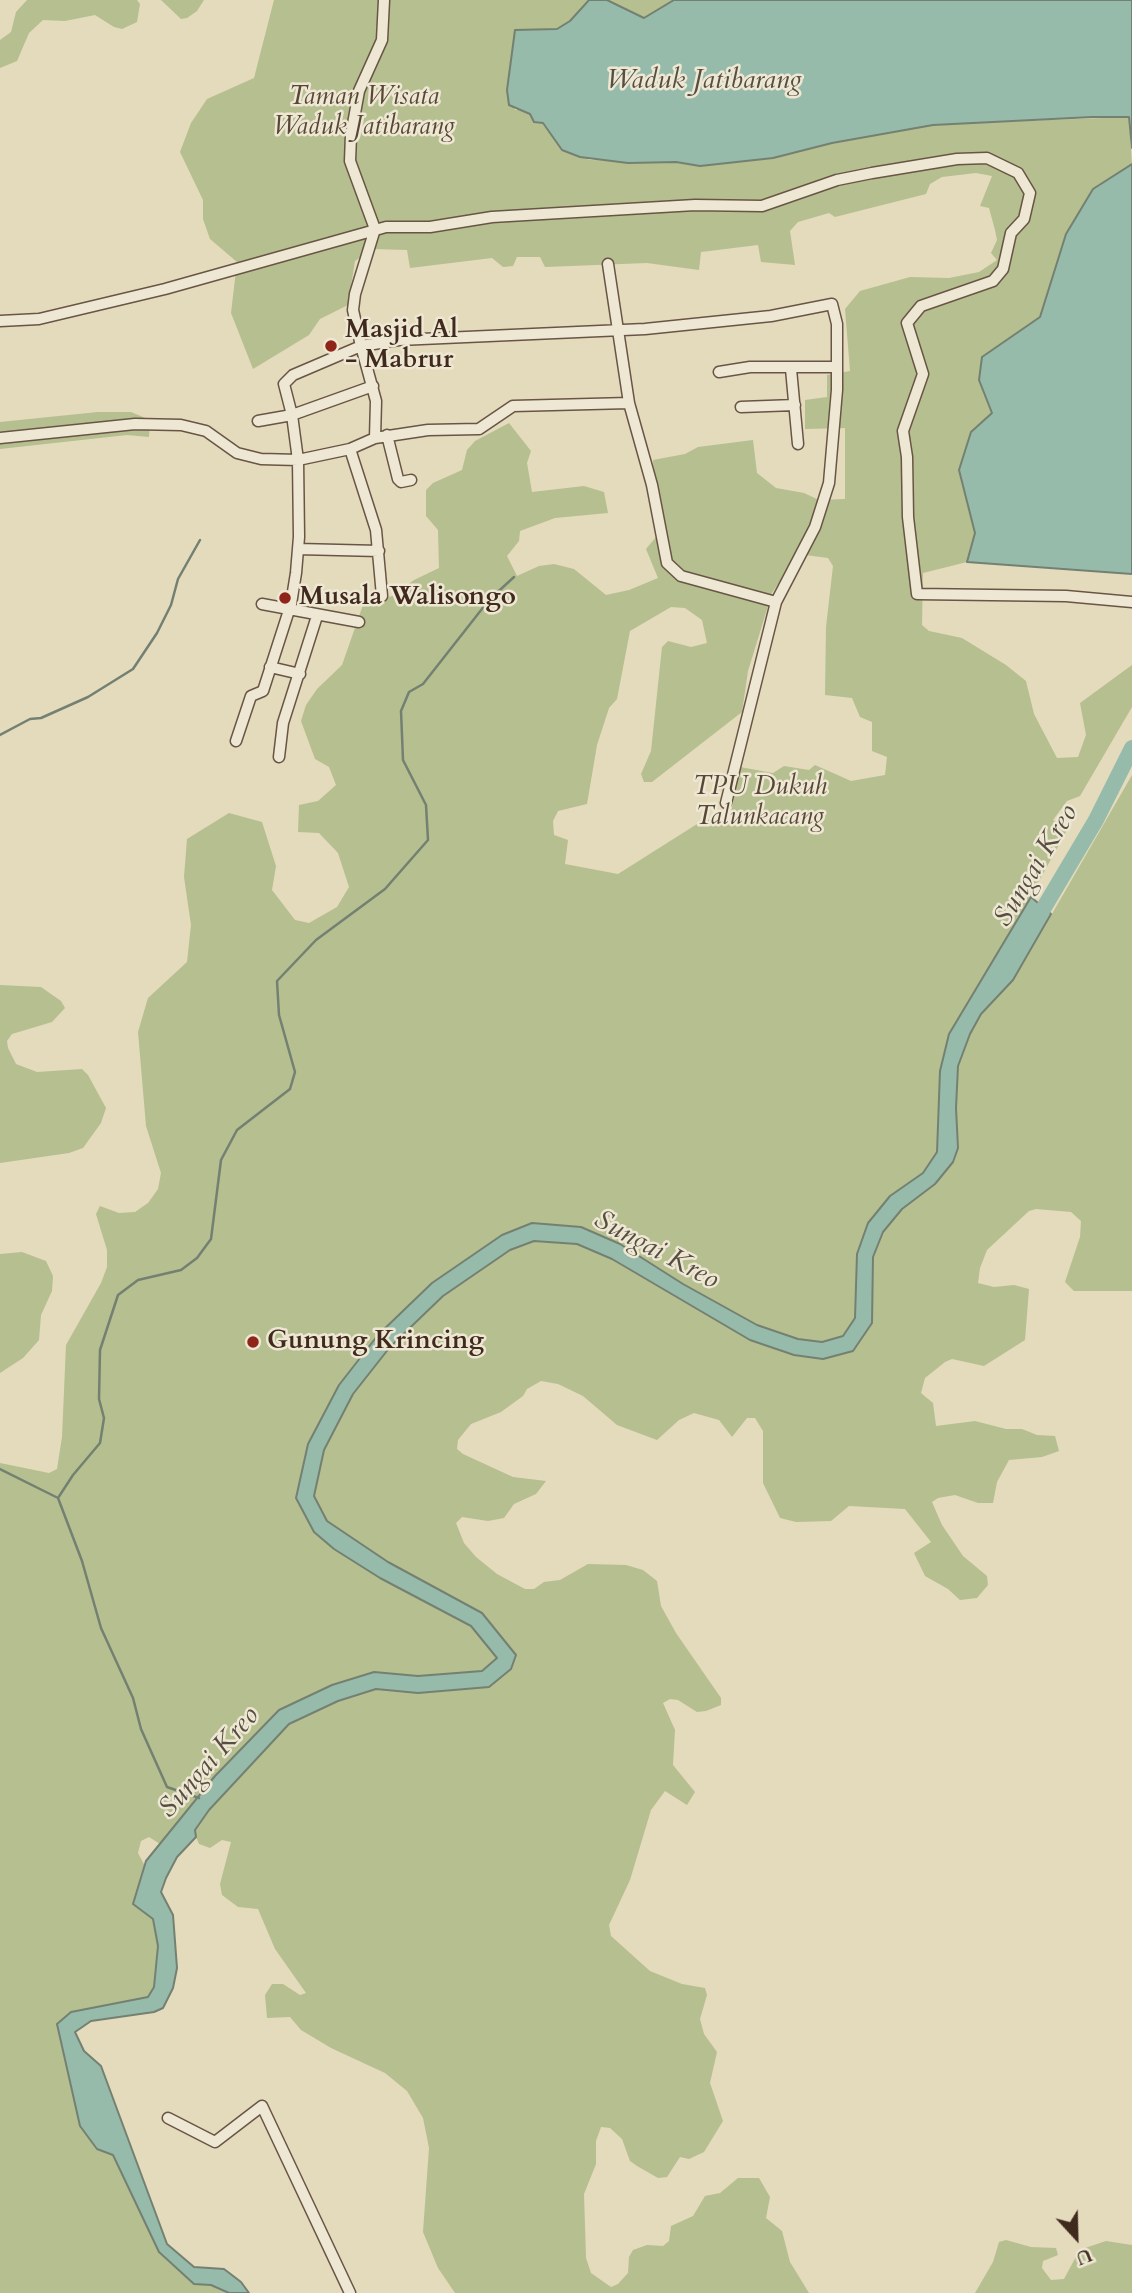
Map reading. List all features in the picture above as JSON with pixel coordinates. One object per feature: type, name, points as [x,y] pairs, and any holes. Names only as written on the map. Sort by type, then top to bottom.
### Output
[{"type":"street","points":[[384,0],[382,40],[359,91],[351,135],[350,161],[374,229],[353,310],[373,386],[381,436],[398,479],[401,482],[411,480]]},
{"type":"street","points":[[0,321],[39,319],[165,289],[374,229],[430,227],[492,217],[567,212],[695,205],[762,206],[837,180],[957,159],[987,158],[1018,173],[1030,193],[1024,219],[1011,233],[1003,269],[993,281],[921,306],[906,323],[923,374],[903,431],[907,457],[908,517],[917,594],[1066,596],[1132,602]]},
{"type":"street","points":[[608,264],[629,403],[652,485],[670,568],[681,576],[776,603]]},
{"type":"street","points":[[236,741],[251,696],[263,691],[288,611],[298,549],[298,460],[292,415],[284,384],[287,379],[362,346],[399,340],[617,331],[771,316],[832,304],[837,324],[837,368],[829,483],[815,527],[776,603],[726,803]]},
{"type":"street","points":[[719,372],[750,367],[837,368]]},
{"type":"street","points":[[791,369],[798,444]]},
{"type":"street","points":[[258,421],[292,415],[373,386]]},
{"type":"street","points":[[0,438],[135,424],[181,425],[206,431],[237,453],[261,459],[298,460],[350,449],[381,436],[479,429],[507,408],[518,405],[629,403]]},
{"type":"street","points":[[741,407],[795,405]]},
{"type":"street","points":[[350,449],[379,551],[382,596]]},
{"type":"street","points":[[298,549],[379,551]]},
{"type":"street","points":[[262,604],[288,611],[359,622]]},
{"type":"street","points":[[279,757],[283,723],[317,616]]},
{"type":"street","points":[[270,667],[300,674]]},
{"type":"street","points":[[167,2118],[215,2142],[261,2106],[350,2293]]},
{"type":"green space","points":[[27,0],[137,0],[140,4],[137,22],[122,29],[95,15],[65,21],[43,20],[29,33],[17,61],[0,68],[0,40],[11,32],[16,12]]},
{"type":"green space","points":[[161,0],[204,0],[197,11],[181,19]]},
{"type":"green space","points":[[274,0],[589,0],[570,21],[557,29],[515,30],[507,90],[515,110],[523,110],[542,123],[562,150],[590,160],[676,162],[700,166],[773,158],[832,143],[941,124],[1129,117],[1132,164],[1093,189],[1066,234],[1040,317],[982,357],[992,413],[971,432],[959,470],[975,533],[967,562],[923,573],[922,625],[929,631],[962,638],[1006,665],[1026,681],[1034,714],[1057,758],[1078,757],[1086,735],[1080,703],[1132,665],[1132,707],[1080,796],[1067,801],[1053,820],[1067,830],[1004,945],[949,1034],[940,1071],[937,1152],[923,1173],[890,1196],[857,1254],[855,1318],[843,1336],[822,1342],[798,1339],[757,1325],[683,1284],[620,1244],[581,1227],[532,1223],[502,1235],[432,1283],[378,1335],[339,1385],[308,1444],[296,1499],[380,1578],[471,1626],[497,1659],[482,1671],[418,1676],[374,1672],[332,1685],[196,1799],[165,1841],[160,1844],[149,1837],[141,1841],[138,1853],[146,1868],[139,1884],[153,1920],[158,1946],[154,1987],[148,1997],[71,2012],[57,2024],[71,2087],[97,2149],[113,2155],[159,2252],[194,2284],[211,2285],[229,2293],[0,2293],[0,1463],[49,1473],[57,1469],[62,1437],[66,1345],[101,1283],[107,1267],[107,1250],[96,1214],[100,1206],[119,1213],[135,1212],[148,1203],[158,1189],[161,1173],[146,1126],[138,1032],[148,998],[187,962],[191,925],[184,877],[187,839],[229,813],[262,822],[276,866],[272,890],[295,920],[309,923],[337,907],[349,887],[338,853],[319,833],[298,832],[299,805],[318,801],[336,785],[329,767],[315,759],[301,721],[306,705],[317,689],[342,665],[363,605],[392,596],[414,580],[439,568],[438,530],[426,516],[426,490],[433,483],[462,470],[467,450],[475,441],[509,423],[531,451],[527,463],[532,492],[584,486],[604,492],[608,513],[555,518],[520,531],[519,541],[507,556],[517,576],[539,566],[554,564],[574,569],[606,595],[629,590],[658,578],[646,549],[666,525],[654,483],[653,460],[685,454],[698,447],[753,440],[757,473],[776,488],[804,493],[819,500],[845,499],[845,428],[805,429],[805,400],[827,397],[827,375],[850,371],[845,309],[860,291],[910,277],[949,278],[979,272],[997,260],[991,253],[997,240],[989,208],[980,206],[992,176],[976,173],[942,177],[930,184],[926,194],[835,217],[829,213],[798,222],[790,231],[795,265],[761,262],[758,245],[701,252],[699,270],[647,263],[545,267],[540,257],[517,257],[513,266],[503,267],[492,258],[410,268],[407,250],[373,249],[355,261],[348,305],[320,319],[309,335],[253,369],[231,313],[237,262],[210,239],[203,219],[203,200],[180,152],[191,123],[207,99],[254,78]],"holes":[[[798,554],[828,558],[833,566],[826,627],[825,695],[852,698],[860,717],[872,722],[872,751],[887,757],[885,775],[851,781],[815,765],[809,770],[784,766],[773,773],[740,767],[729,823],[705,819],[618,874],[565,864],[568,840],[554,835],[553,821],[558,811],[587,804],[597,745],[609,708],[617,699],[630,631],[671,607],[685,608],[702,620],[707,643],[691,647],[668,641],[662,647],[651,751],[641,774],[644,782],[652,782],[742,712],[748,671],[772,593]]]},
{"type":"green space","points":[[607,0],[674,0],[644,18]]},
{"type":"green space","points":[[98,412],[131,412],[150,420],[149,437],[127,435],[0,449],[0,422]]},
{"type":"green space","points":[[1132,775],[1132,1291],[1074,1291],[1065,1282],[1080,1237],[1081,1221],[1071,1212],[1036,1209],[1029,1211],[987,1250],[978,1283],[994,1287],[1014,1285],[1029,1289],[1025,1340],[984,1366],[952,1359],[945,1362],[925,1378],[921,1393],[933,1403],[936,1426],[975,1421],[1006,1429],[1022,1429],[1037,1435],[1055,1436],[1059,1451],[1042,1457],[1009,1460],[997,1482],[993,1503],[978,1503],[955,1495],[932,1502],[942,1525],[963,1556],[987,1576],[988,1585],[977,1598],[960,1600],[948,1589],[925,1576],[914,1553],[931,1542],[905,1509],[849,1506],[831,1521],[796,1522],[780,1518],[763,1483],[763,1431],[755,1418],[747,1418],[732,1437],[719,1420],[694,1413],[679,1420],[657,1440],[617,1425],[583,1396],[558,1384],[541,1381],[527,1389],[523,1396],[501,1412],[471,1424],[458,1440],[457,1449],[463,1454],[513,1477],[546,1481],[536,1494],[514,1504],[504,1518],[488,1521],[462,1517],[456,1523],[464,1543],[476,1557],[497,1574],[525,1589],[534,1589],[544,1582],[560,1580],[588,1564],[626,1565],[643,1570],[657,1581],[661,1606],[676,1633],[721,1698],[721,1705],[697,1712],[678,1700],[670,1699],[663,1703],[675,1730],[673,1765],[695,1792],[687,1805],[665,1791],[651,1810],[630,1880],[609,1925],[611,1936],[650,1971],[682,1984],[705,1988],[707,1995],[700,2019],[704,2034],[717,2052],[710,2083],[723,2121],[704,2152],[689,2159],[680,2157],[667,2177],[658,2178],[630,2161],[622,2139],[610,2128],[601,2127],[596,2141],[596,2164],[584,2194],[586,2258],[591,2273],[611,2287],[618,2284],[628,2273],[629,2257],[633,2250],[647,2245],[663,2246],[669,2241],[671,2226],[693,2216],[705,2196],[720,2193],[738,2178],[759,2178],[770,2197],[766,2218],[782,2231],[790,2262],[809,2293],[455,2293],[438,2268],[423,2232],[429,2148],[423,2118],[407,2091],[385,2073],[331,2048],[301,2030],[290,2017],[267,2018],[265,1995],[272,1984],[283,1984],[300,1995],[306,1993],[275,1949],[258,1909],[238,1907],[222,1895],[220,1884],[231,1842],[222,1840],[210,1848],[199,1844],[196,1837],[195,1830],[209,1810],[289,1724],[338,1701],[376,1689],[418,1693],[489,1687],[511,1669],[482,1613],[388,1562],[327,1521],[314,1496],[324,1450],[353,1394],[390,1347],[443,1296],[510,1250],[534,1241],[577,1244],[612,1259],[750,1340],[794,1355],[823,1359],[853,1351],[872,1278],[873,1257],[883,1232],[902,1209],[935,1184],[958,1148],[958,1066],[970,1034],[981,1015],[1026,959]]},
{"type":"green space","points":[[0,985],[41,987],[61,1001],[65,1008],[52,1022],[12,1034],[7,1041],[16,1064],[37,1072],[82,1069],[88,1075],[106,1108],[101,1123],[83,1148],[69,1153],[0,1163]]},
{"type":"green space","points":[[22,1252],[46,1261],[53,1276],[52,1291],[41,1315],[39,1340],[23,1358],[0,1373],[0,1254]]},
{"type":"green space","points":[[1006,2240],[1031,2247],[1056,2248],[1058,2255],[1043,2261],[1042,2268],[1051,2280],[1064,2279],[1079,2251],[1085,2248],[1106,2241],[1132,2245],[1132,2293],[975,2293],[993,2262],[999,2242]]},
{"type":"water","name":"Waduk Jatibarang","points":[[589,0],[607,0],[644,18],[674,0],[1132,0],[1132,148],[1129,117],[1092,117],[933,125],[832,143],[773,158],[700,166],[676,162],[628,163],[580,157],[562,150],[543,123],[534,122],[530,114],[509,105],[507,90],[515,30],[557,29],[570,21]]},
{"type":"water","points":[[1132,164],[1132,574],[967,562],[975,533],[959,470],[971,432],[992,413],[979,380],[982,357],[1040,317],[1066,234],[1093,189]]},
{"type":"water","points":[[1031,897],[1051,914],[1013,980],[981,1014],[970,1034],[958,1066],[958,1148],[953,1162],[935,1184],[902,1209],[883,1232],[873,1257],[872,1323],[853,1351],[823,1359],[794,1355],[750,1340],[612,1259],[577,1244],[534,1241],[510,1250],[443,1296],[390,1347],[353,1394],[324,1450],[314,1496],[327,1521],[388,1562],[482,1613],[516,1655],[511,1669],[489,1687],[418,1693],[376,1689],[338,1701],[289,1724],[209,1810],[195,1830],[196,1837],[177,1857],[166,1878],[161,1892],[173,1915],[177,1968],[173,1988],[163,2008],[154,2012],[91,2021],[75,2032],[84,2051],[101,2066],[167,2244],[194,2267],[224,2269],[241,2282],[249,2293],[229,2293],[211,2285],[194,2284],[159,2252],[113,2155],[97,2149],[80,2126],[57,2024],[71,2012],[148,1997],[154,1987],[158,1946],[153,1919],[133,1904],[146,1861],[215,1776],[279,1710],[332,1685],[374,1672],[418,1676],[482,1671],[497,1658],[471,1626],[380,1578],[334,1549],[314,1532],[296,1498],[308,1444],[339,1385],[378,1335],[432,1283],[502,1235],[532,1223],[581,1227],[620,1244],[683,1284],[757,1325],[798,1339],[822,1342],[843,1336],[855,1318],[857,1254],[868,1223],[890,1196],[923,1173],[937,1152],[940,1071],[949,1034]]},
{"type":"waterway","points":[[0,735],[30,719],[41,718],[88,697],[133,669],[157,633],[171,605],[178,579],[200,540]]},
{"type":"waterway","points":[[58,1498],[100,1443],[104,1418],[99,1399],[100,1350],[118,1295],[138,1280],[181,1270],[197,1258],[211,1239],[221,1160],[237,1130],[290,1089],[295,1072],[279,1015],[277,981],[316,940],[385,889],[428,840],[426,805],[403,760],[401,711],[409,692],[423,684],[489,600],[514,577]]},
{"type":"waterway","name":"Sungai Kreo","points":[[1033,926],[1096,820],[1132,748]]},
{"type":"waterway","points":[[0,1469],[58,1498],[82,1561],[101,1628],[133,1698],[141,1729],[167,1787],[199,1798]]},
{"type":"place","name":"Masjid Al - Mabrur","points":[[331,346]]},
{"type":"place","name":"Musala Walisongo","points":[[285,598]]},
{"type":"place","name":"Gunung Krincing","points":[[253,1342]]},
{"type":"park label","name":"Taman Wisata Waduk Jatibarang","points":[[364,113]]},
{"type":"park label","name":"TPU Dukuh Talunkacang","points":[[760,803]]}]
